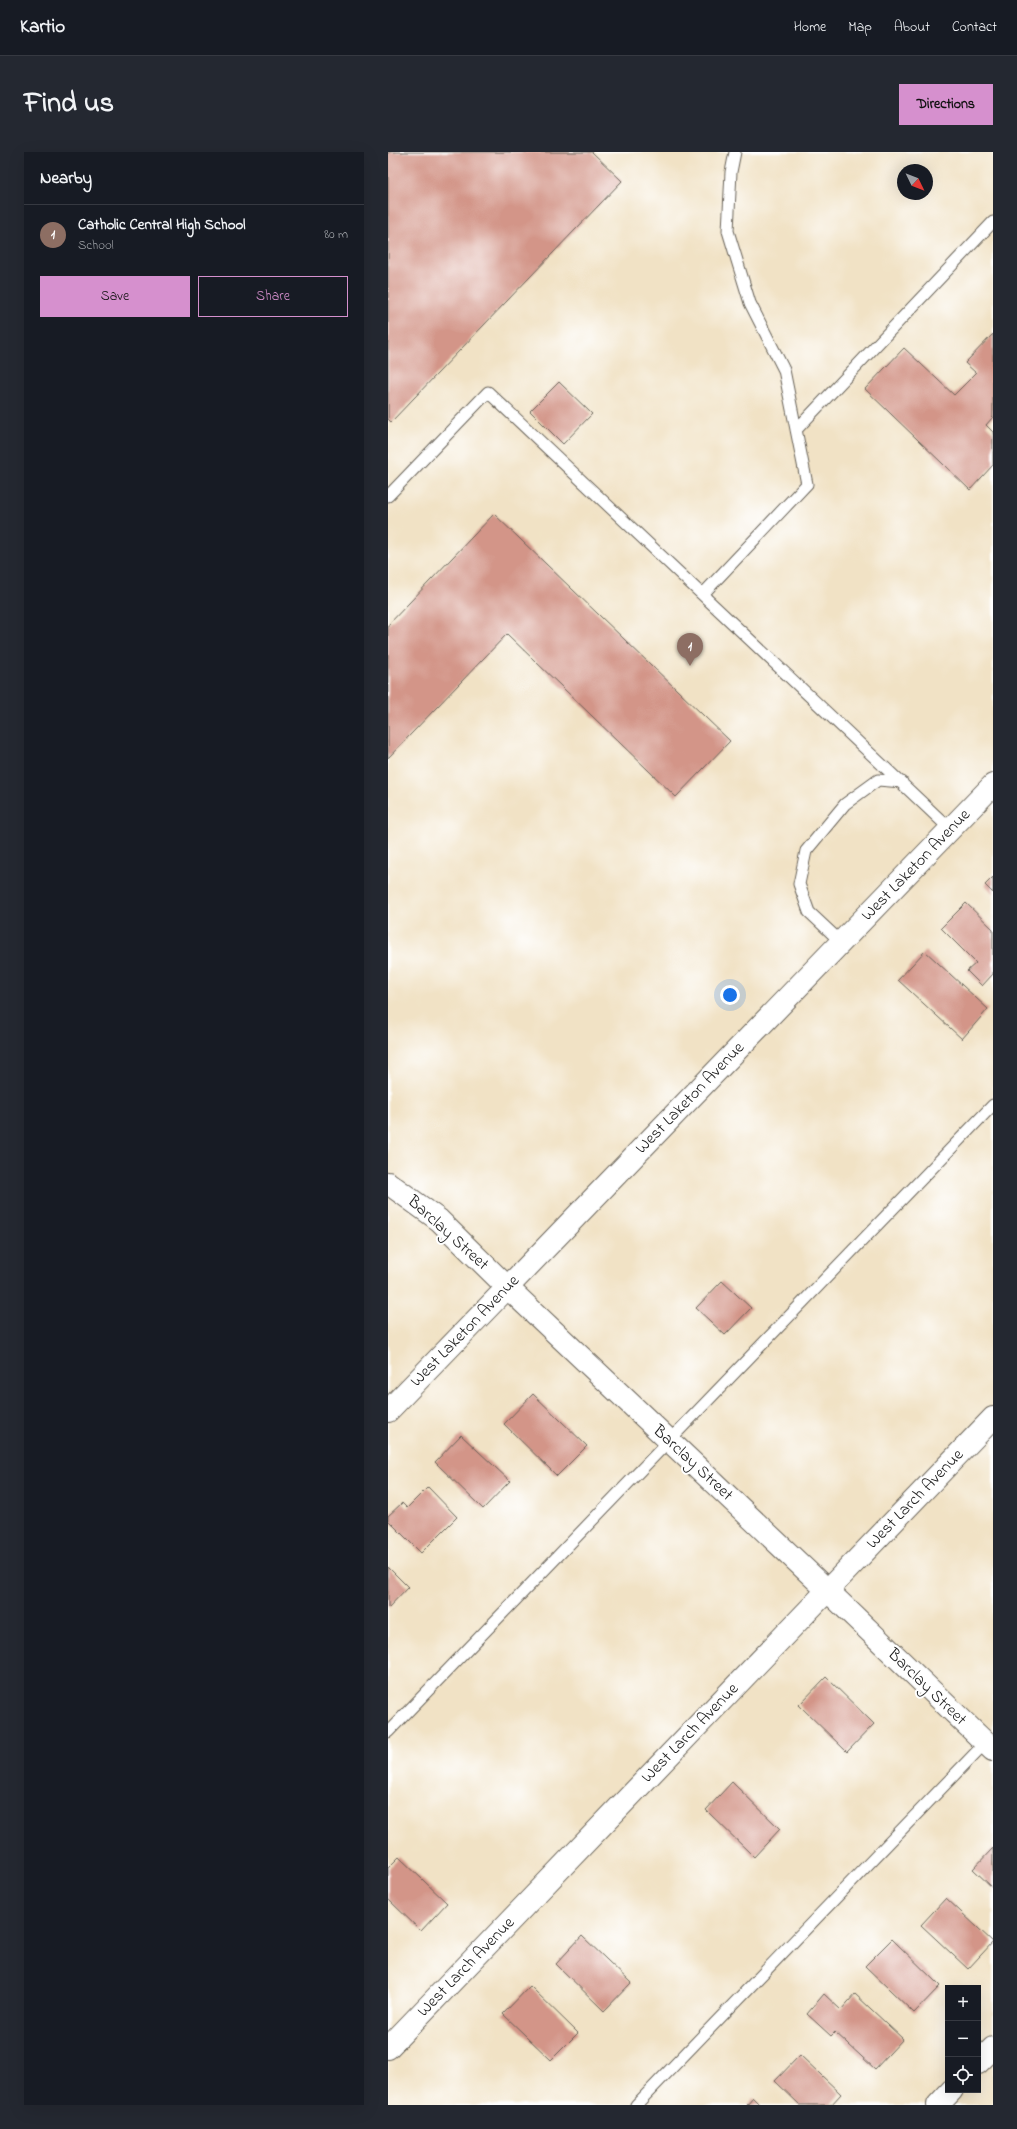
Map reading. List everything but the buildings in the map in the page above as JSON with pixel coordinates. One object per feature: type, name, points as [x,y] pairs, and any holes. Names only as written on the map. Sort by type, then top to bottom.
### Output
[{"type":"street","name":"West Laketon Avenue","points":[[388,1411],[993,785]]},
{"type":"street","name":"Barclay Street","points":[[388,1182],[439,1220],[507,1287],[990,1743]]},
{"type":"street","name":"West Larch Avenue","points":[[388,2048],[993,1418]]},
{"type":"street","points":[[981,2060],[993,2048]]},
{"type":"street","points":[[938,2105],[949,2093]]},
{"type":"lane","points":[[703,594],[807,484],[784,370],[750,303],[728,231],[731,172],[735,152]]},
{"type":"lane","points":[[796,430],[993,222]]},
{"type":"lane","points":[[388,496],[488,392],[950,829]]},
{"type":"lane","points":[[841,942],[809,912],[799,884],[806,851],[845,804],[878,780],[902,782]]},
{"type":"lane","points":[[388,1732],[993,1105]]},
{"type":"lane","points":[[636,2105],[990,1743]]},
{"type":"place","name":"Catholic Central High School","points":[[690,666]]}]
